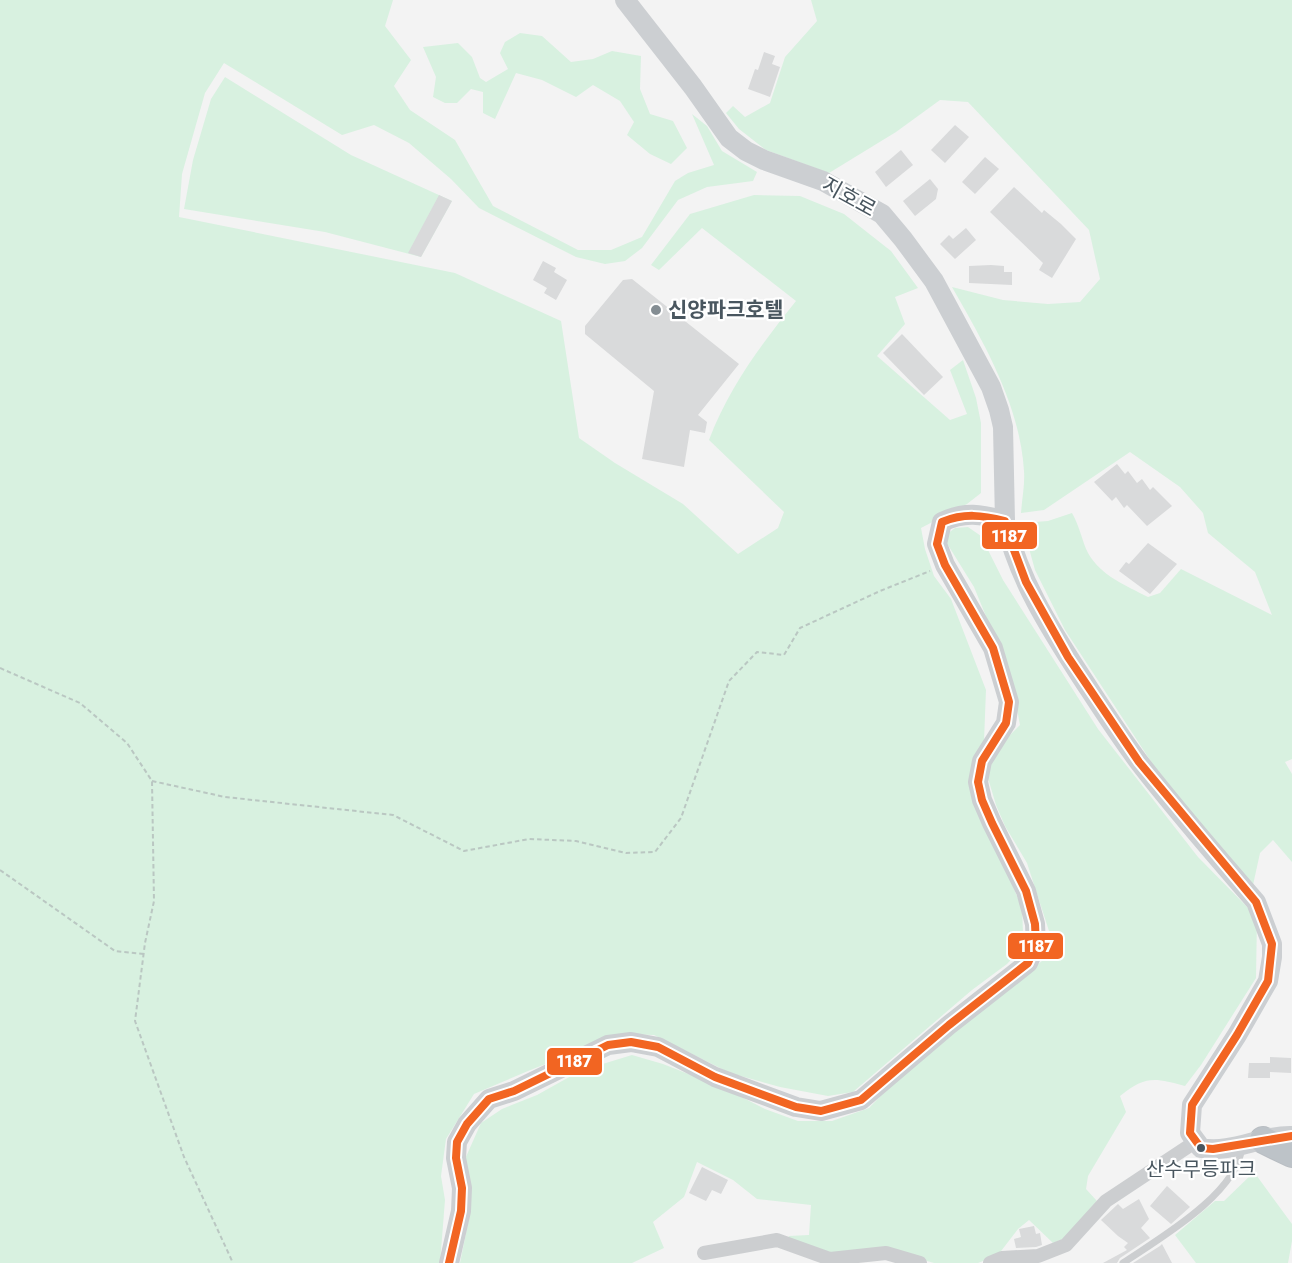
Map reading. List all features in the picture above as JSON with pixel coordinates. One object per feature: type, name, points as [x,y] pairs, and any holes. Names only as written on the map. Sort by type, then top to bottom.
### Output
[{"type":"highway","points":[[1253,1142],[1292,1154]]},
{"type":"main road","name":"지호로","points":[[625,0],[693,87],[729,138],[746,151],[764,160],[823,181],[882,214],[903,238],[934,281],[991,387],[1003,428],[1005,521],[1011,547],[1044,619],[1138,762],[1256,902],[1272,944],[1268,981],[1192,1105],[1190,1133],[1195,1142]]},
{"type":"main road","points":[[448,1263],[461,1211],[462,1188],[456,1158],[457,1142],[467,1124],[489,1099],[514,1091],[608,1045],[631,1042],[658,1047],[715,1077],[796,1107],[821,1111],[861,1101],[949,1025],[1028,963],[1036,945],[1035,924],[1026,891],[982,800],[978,782],[982,761],[1006,723],[1009,702],[993,648],[945,565],[937,544],[942,522],[955,516],[979,514],[1005,521]]},
{"type":"main road","points":[[1195,1142],[1201,1148],[1213,1150],[1292,1136]]},
{"type":"street","points":[[990,1263],[1002,1258],[1038,1256],[1066,1245],[1106,1201],[1195,1142]]},
{"type":"street","points":[[704,1253],[777,1240],[830,1259],[886,1253],[920,1263]]},
{"type":"lane","points":[[1123,1263],[1183,1223],[1230,1179],[1253,1142]]},
{"type":"path","points":[[152,781],[225,797],[393,815],[464,851],[529,839],[576,841],[626,853],[655,852],[681,818],[729,681],[757,652],[784,656],[800,628],[880,591],[945,565]]},
{"type":"path","points":[[0,669],[80,704],[127,743],[152,781],[154,900],[135,1021],[184,1157],[233,1263]]},
{"type":"path","points":[[0,870],[115,951],[144,954]]},
{"type":"green space","points":[[0,0],[393,0],[385,26],[411,60],[394,86],[410,110],[455,140],[493,206],[578,250],[611,250],[642,237],[675,181],[688,173],[714,165],[692,114],[707,126],[722,151],[757,172],[753,181],[707,187],[678,200],[642,248],[625,261],[605,264],[576,257],[479,208],[451,179],[409,143],[374,125],[342,135],[224,63],[205,93],[182,174],[179,217],[455,273],[561,321],[579,438],[615,463],[683,504],[738,554],[778,528],[784,512],[709,440],[736,384],[758,350],[796,301],[702,228],[659,270],[651,265],[690,214],[754,195],[800,196],[844,214],[891,251],[918,288],[895,297],[905,324],[877,356],[950,420],[967,414],[950,370],[963,360],[976,398],[981,423],[981,493],[967,504],[921,528],[934,576],[951,599],[986,690],[984,741],[972,775],[1022,908],[1023,932],[1019,951],[1007,964],[972,990],[853,1092],[828,1096],[780,1087],[730,1073],[654,1035],[621,1034],[474,1094],[446,1139],[441,1176],[445,1200],[440,1263],[0,1263]]},
{"type":"green space","points":[[811,0],[1292,0],[1292,759],[1285,762],[1292,774],[1292,862],[1273,840],[1260,853],[1253,885],[1167,786],[1065,630],[1035,570],[1022,523],[1048,521],[1072,513],[1093,561],[1115,580],[1148,597],[1160,593],[1181,569],[1272,615],[1255,572],[1208,533],[1203,513],[1180,487],[1130,452],[1044,510],[1021,513],[1024,471],[1016,422],[988,352],[952,287],[1003,300],[1048,304],[1080,302],[1100,279],[1089,230],[968,102],[940,100],[896,132],[829,173],[766,150],[739,129],[726,113],[733,106],[745,117],[770,103],[785,57],[817,21]]},
{"type":"green space","points":[[520,33],[542,36],[571,62],[593,59],[612,51],[641,56],[640,89],[650,114],[673,121],[687,148],[671,164],[650,154],[627,135],[634,122],[620,101],[593,85],[576,97],[542,80],[516,73],[495,119],[483,113],[483,92],[471,89],[457,103],[445,103],[433,97],[436,77],[423,47],[458,43],[472,57],[480,78],[486,82],[508,69],[500,53],[505,42]]},
{"type":"green space","points":[[225,77],[351,155],[452,201],[421,257],[325,232],[184,209],[193,160],[211,99]]},
{"type":"green space","points":[[968,527],[981,536],[1003,580],[1098,729],[1198,857],[1257,917],[1256,978],[1201,1065],[1185,1086],[1158,1080],[1144,1081],[1120,1096],[1126,1112],[1088,1176],[1086,1189],[1097,1201],[1065,1238],[1053,1243],[1029,1220],[1018,1229],[998,1255],[978,1263],[934,1263],[885,1249],[852,1255],[816,1250],[787,1241],[789,1236],[809,1235],[811,1205],[757,1199],[733,1180],[697,1162],[684,1197],[653,1222],[664,1248],[632,1263],[460,1263],[469,1218],[465,1159],[481,1123],[502,1109],[537,1095],[580,1071],[632,1055],[663,1064],[724,1088],[765,1109],[798,1121],[832,1121],[869,1108],[899,1077],[1048,956],[1049,931],[1027,863],[1005,826],[985,768],[1004,741],[1020,725],[1011,677],[974,587],[943,537],[955,528]]},
{"type":"green space","points":[[1254,1172],[1292,1224],[1288,1263],[1196,1263],[1175,1235],[1215,1201],[1224,1201]]},
{"type":"building","points":[[764,52],[775,56],[772,64],[780,67],[770,97],[748,89]]},
{"type":"building","points":[[955,125],[969,137],[945,163],[931,150]]},
{"type":"building","points":[[901,150],[913,165],[886,187],[875,172]]},
{"type":"building","points":[[985,157],[999,169],[975,194],[962,182]]},
{"type":"building","points":[[930,179],[938,189],[936,199],[915,216],[903,201]]},
{"type":"building","points":[[1014,187],[1042,213],[1044,210],[1076,239],[1052,278],[1039,270],[1043,263],[990,212]]},
{"type":"building","points":[[439,195],[452,201],[421,257],[408,253]]},
{"type":"building","points":[[966,228],[976,240],[955,259],[940,244],[949,235],[953,239]]},
{"type":"building","points":[[543,261],[556,268],[554,272],[567,280],[556,300],[544,293],[547,288],[533,280]]},
{"type":"building","points":[[969,266],[1004,266],[1004,272],[1012,272],[1012,285],[969,283]]},
{"type":"building","points":[[632,279],[739,364],[698,415],[707,422],[705,433],[690,430],[684,467],[642,459],[654,391],[585,334],[585,326],[623,280]]},
{"type":"building","points":[[902,334],[943,377],[924,395],[883,353]]},
{"type":"building","points":[[1117,464],[1125,474],[1128,471],[1137,483],[1142,479],[1150,490],[1153,487],[1172,506],[1147,526],[1127,505],[1124,508],[1116,497],[1112,501],[1094,482]]},
{"type":"building","points":[[1148,543],[1177,564],[1150,594],[1119,571],[1126,562],[1129,564]]},
{"type":"building","points":[[1270,1057],[1291,1058],[1291,1073],[1270,1072],[1270,1078],[1248,1078],[1249,1063],[1270,1063]]},
{"type":"building","points":[[702,1167],[728,1180],[721,1194],[712,1190],[706,1201],[689,1193]]},
{"type":"building","points":[[1167,1186],[1190,1207],[1171,1224],[1150,1206]]},
{"type":"building","points":[[1139,1199],[1149,1219],[1141,1228],[1150,1238],[1120,1258],[1117,1263],[1103,1263],[1127,1250],[1124,1247],[1128,1243],[1101,1220],[1118,1204],[1123,1209]]},
{"type":"building","points":[[1034,1226],[1036,1234],[1040,1233],[1042,1245],[1016,1248],[1014,1239],[1021,1237],[1019,1229]]},
{"type":"building","points":[[1162,1244],[1172,1263],[1133,1263],[1160,1246]]},
{"type":"transit line","name":"1187","points":[[449,1263],[461,1211],[462,1188],[456,1158],[457,1142],[467,1124],[489,1099],[514,1091],[608,1045],[631,1042],[658,1047],[715,1077],[796,1107],[821,1111],[861,1100],[949,1025],[1028,963],[1036,945],[1035,924],[1026,891],[992,823],[982,800],[978,782],[982,761],[1006,723],[1009,702],[993,648],[945,565],[937,544],[942,522],[958,517],[981,516],[1005,521],[1026,582],[1068,657],[1139,762],[1256,902],[1272,944],[1268,981],[1192,1105],[1190,1133],[1201,1148],[1213,1149],[1292,1136]]},
{"type":"place","name":"신양파크호텔","points":[[656,310]]},
{"type":"place","name":"산수무등파크","points":[[1201,1148]]}]
